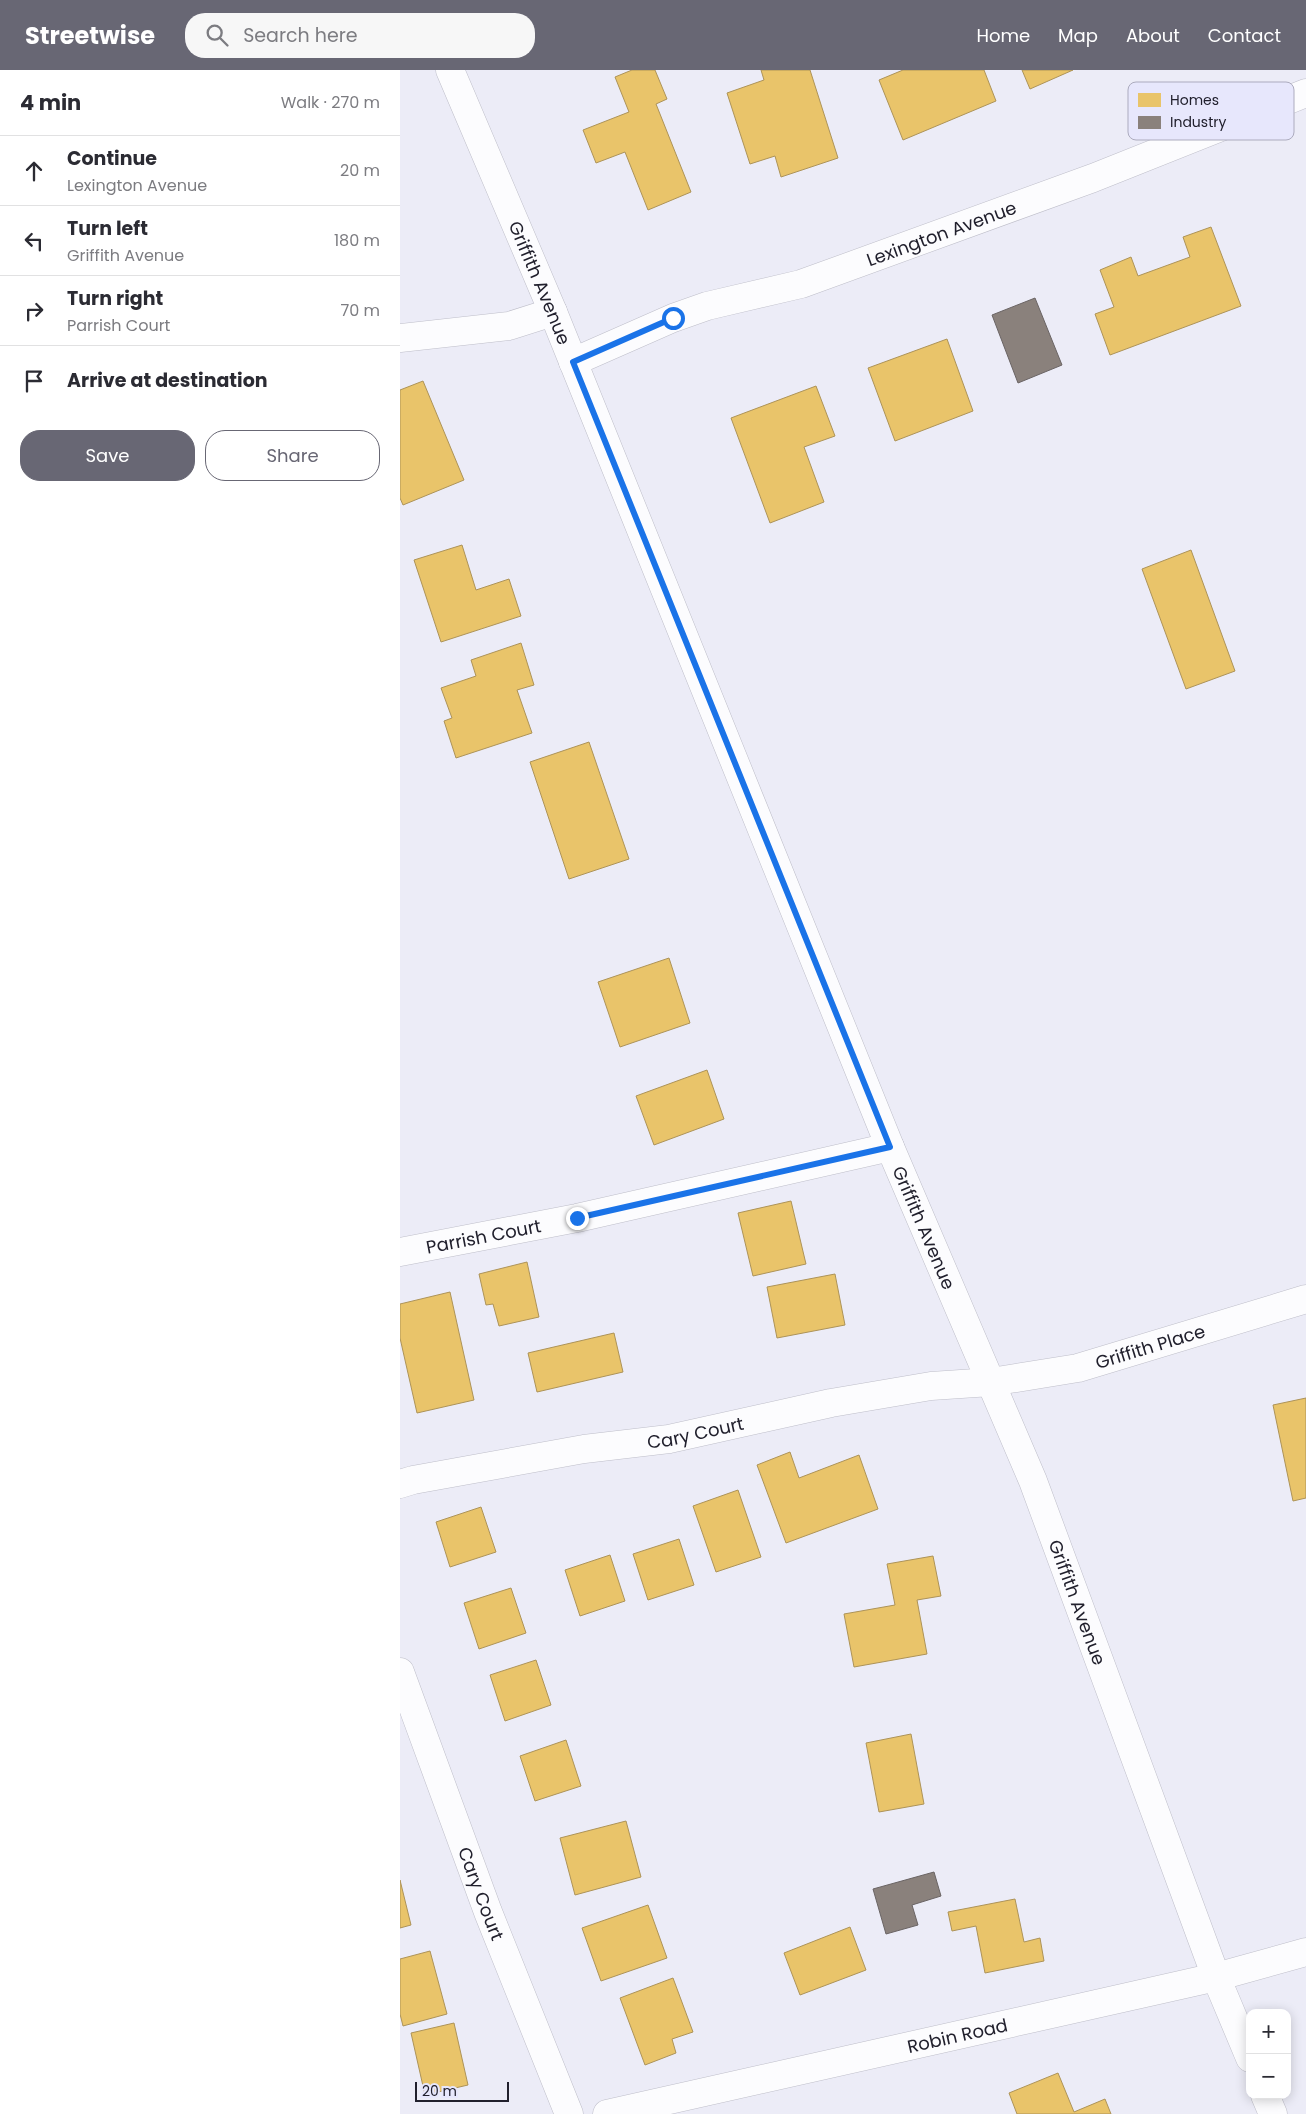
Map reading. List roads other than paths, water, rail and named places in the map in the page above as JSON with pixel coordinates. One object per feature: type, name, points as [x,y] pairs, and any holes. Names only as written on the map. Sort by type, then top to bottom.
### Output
[{"type":"street","name":"Griffith Avenue","points":[[450,70],[553,312],[890,1147],[1033,1481],[1216,1977],[1248,2054]]},
{"type":"street","name":"Lexington Avenue","points":[[1294,98],[1306,93]]},
{"type":"street","name":"Lexington Avenue","points":[[573,362],[673,318],[708,306],[801,284],[1057,191],[1187,140]]},
{"type":"street","points":[[400,338],[509,326],[553,312]]},
{"type":"street","name":"Parrish Court","points":[[400,1252],[577,1218],[890,1147]]},
{"type":"street","name":"Griffith Place","points":[[991,1382],[1078,1368],[1306,1299]]},
{"type":"street","name":"Cary Court","points":[[400,1484],[413,1480],[584,1449],[669,1439],[832,1403],[931,1386],[991,1382]]},
{"type":"street","name":"Cary Court","points":[[400,1672],[488,1912],[569,2114]]},
{"type":"street","name":"Robin Road","points":[[607,2114],[1216,1977],[1306,1952]]},
{"type":"street","points":[[1267,2099],[1273,2114]]}]
